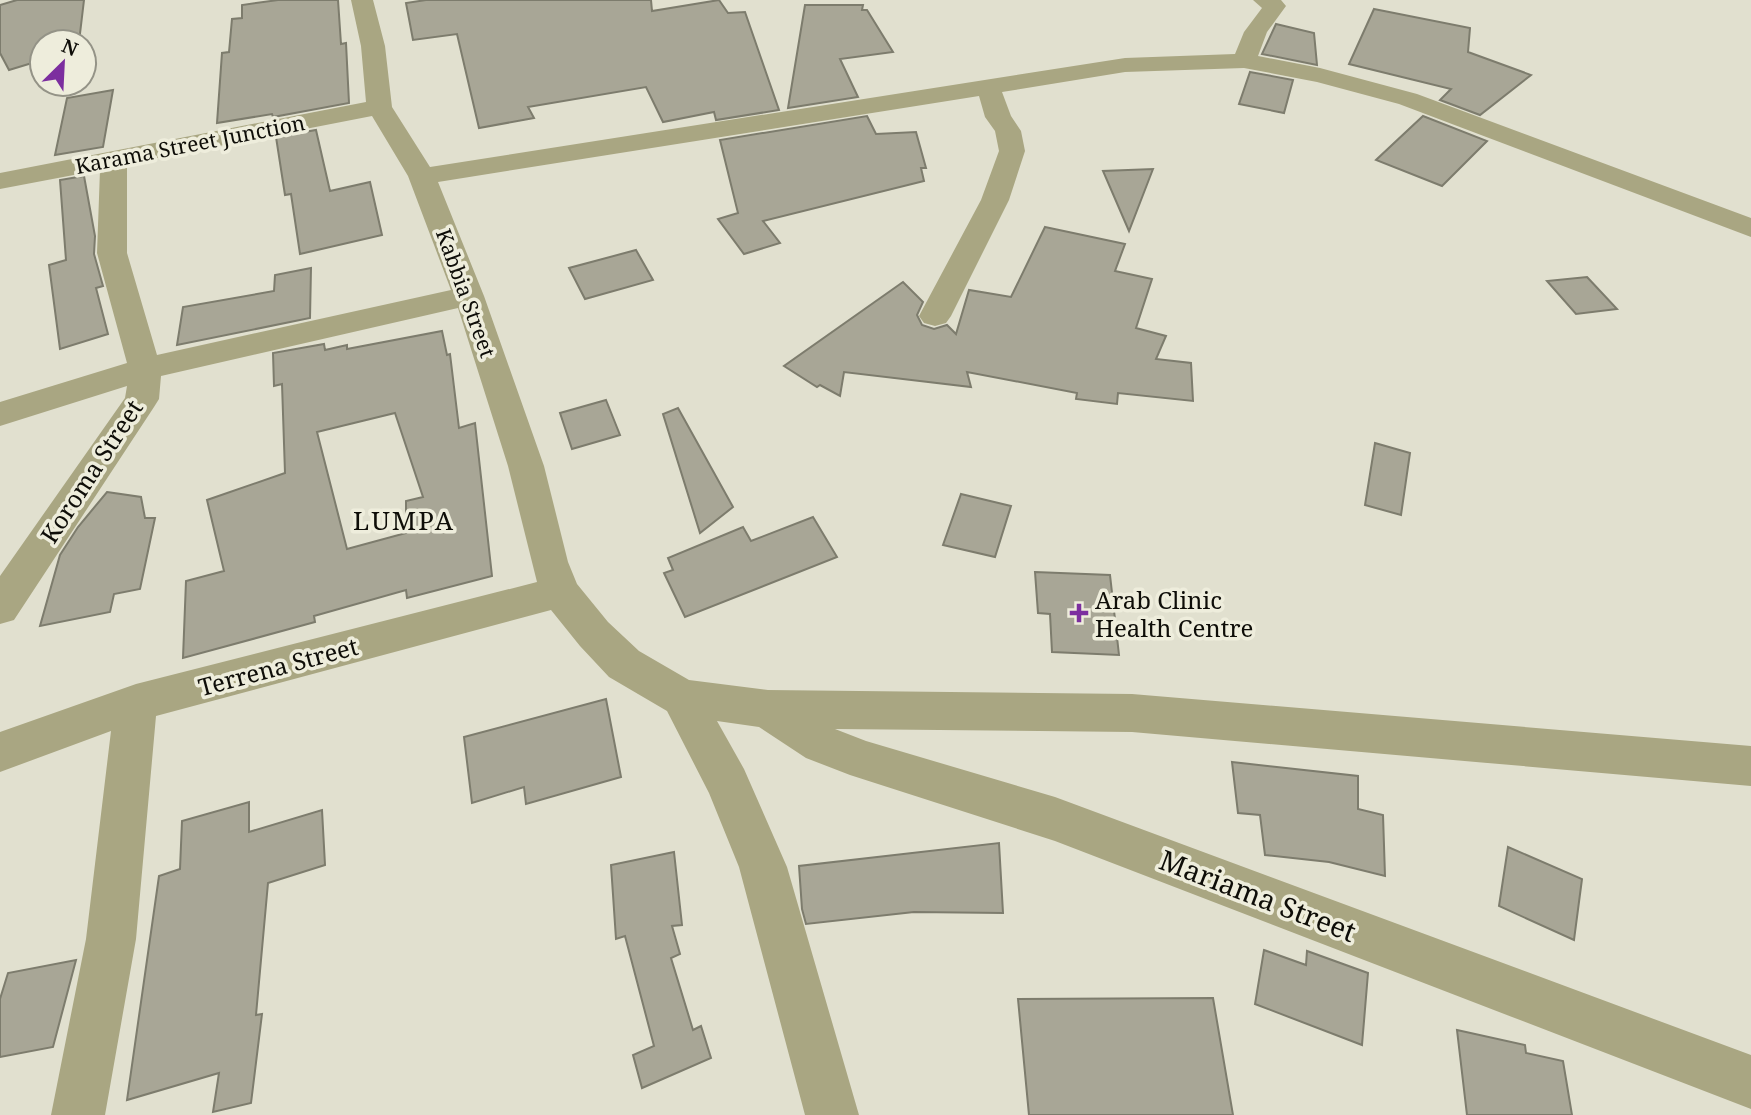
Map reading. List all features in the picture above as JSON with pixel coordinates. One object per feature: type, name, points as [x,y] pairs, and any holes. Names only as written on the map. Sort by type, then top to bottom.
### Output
[{"type":"street","name":"Kabbia Street","points":[[362,0],[373,46],[380,107],[422,176],[469,296],[526,466],[549,562],[560,592]]},
{"type":"street","points":[[1244,61],[1256,32],[1279,4]]},
{"type":"street","points":[[422,176],[1125,65],[1244,61],[1320,75],[1408,99],[1751,228]]},
{"type":"street","points":[[935,316],[995,200],[1012,151],[1008,131],[998,117],[988,86]]},
{"type":"street","name":"Karama Street Junction","points":[[0,181],[380,107]]},
{"type":"street","name":"Koroma Street","points":[[0,608],[18,553],[142,399],[145,369],[112,253],[114,158]]},
{"type":"street","points":[[0,414],[145,369],[469,296]]},
{"type":"street","points":[[560,592],[594,634],[624,664],[682,698],[768,709],[1132,713],[1751,766]]},
{"type":"street","name":"Terrena Street","points":[[0,752],[136,704],[560,592]]},
{"type":"street","points":[[682,698],[728,784],[762,867],[832,1115]]},
{"type":"street","points":[[78,1115],[111,939],[136,704]]},
{"type":"street","name":"Mariama Street","points":[[768,709],[822,744],[866,761],[1055,819],[1751,1082]]},
{"type":"building","points":[[17,0],[84,0],[81,28],[28,28],[28,64],[9,70],[0,53],[0,5]]},
{"type":"building","points":[[278,0],[338,0],[341,44],[346,43],[349,103],[273,117],[272,114],[217,123],[222,53],[229,52],[232,19],[242,18],[242,5]]},
{"type":"building","points":[[426,0],[651,0],[652,11],[719,0],[728,13],[745,12],[779,110],[716,120],[714,112],[663,122],[646,87],[528,107],[534,118],[479,128],[457,34],[413,40],[406,3]]},
{"type":"building","points":[[805,5],[863,5],[862,10],[867,10],[893,52],[840,59],[858,97],[788,108]]},
{"type":"building","points":[[1374,9],[1470,28],[1468,52],[1531,75],[1480,115],[1440,100],[1451,89],[1349,64]]},
{"type":"building","points":[[1276,24],[1314,33],[1317,65],[1262,54]]},
{"type":"building","points":[[1250,72],[1293,80],[1284,113],[1239,104]]},
{"type":"building","points":[[113,90],[103,147],[55,155],[67,98],[98,98],[98,93]]},
{"type":"building","points":[[867,116],[876,134],[916,132],[926,168],[921,168],[924,181],[763,221],[780,243],[744,254],[718,219],[738,213],[720,140]]},
{"type":"building","points":[[1423,116],[1487,141],[1442,186],[1376,160]]},
{"type":"building","points":[[316,130],[330,191],[370,182],[382,235],[300,254],[291,194],[285,195],[276,137]]},
{"type":"building","points":[[1153,169],[1129,231],[1103,171]]},
{"type":"building","points":[[84,176],[95,236],[94,254],[103,286],[96,288],[108,334],[60,349],[49,265],[66,260],[60,180]]},
{"type":"building","points":[[1045,227],[1125,244],[1115,271],[1152,279],[1136,328],[1166,336],[1156,359],[1191,363],[1193,401],[1118,393],[1117,404],[1076,399],[1077,393],[967,372],[971,387],[844,372],[840,396],[820,385],[817,387],[784,366],[903,282],[923,302],[917,315],[922,325],[934,329],[947,325],[956,334],[969,290],[1011,297]]},
{"type":"building","points":[[636,250],[653,280],[585,299],[569,268]]},
{"type":"building","points":[[311,268],[310,318],[177,345],[183,307],[274,291],[275,275]]},
{"type":"building","points":[[1587,277],[1617,309],[1576,314],[1547,281]]},
{"type":"building","points":[[442,331],[447,355],[450,354],[459,428],[475,423],[492,576],[407,598],[406,590],[314,616],[315,622],[183,658],[186,581],[224,571],[207,500],[285,473],[282,384],[274,386],[273,353],[324,344],[325,350],[347,345],[347,349]],"holes":[[[395,413],[423,497],[406,501],[406,533],[347,549],[317,432]]]},
{"type":"building","points":[[606,400],[620,435],[572,449],[560,413]]},
{"type":"building","points":[[678,408],[733,507],[700,533],[663,414]]},
{"type":"building","points":[[1375,443],[1410,453],[1401,515],[1365,505]]},
{"type":"building","points":[[107,492],[141,497],[145,518],[155,518],[140,589],[114,594],[110,612],[40,626],[60,555],[78,527]]},
{"type":"building","points":[[961,494],[1011,506],[995,557],[943,545]]},
{"type":"building","points":[[813,517],[837,557],[685,617],[664,573],[673,570],[668,558],[743,527],[751,541]]},
{"type":"building","name":"Arab Clinic Health Centre","points":[[1035,572],[1110,575],[1119,655],[1052,652],[1050,614],[1038,613]]},
{"type":"building","points":[[606,699],[621,777],[526,804],[524,787],[472,803],[464,737]]},
{"type":"building","points":[[1232,762],[1358,776],[1358,809],[1383,815],[1385,876],[1329,862],[1265,855],[1260,815],[1238,813]]},
{"type":"building","points":[[249,802],[249,832],[322,810],[325,865],[268,883],[256,1015],[262,1014],[251,1103],[213,1112],[219,1073],[127,1100],[159,876],[180,869],[182,821]]},
{"type":"building","points":[[999,843],[1003,913],[914,912],[806,924],[802,909],[799,866]]},
{"type":"building","points":[[1508,847],[1582,879],[1574,940],[1499,906]]},
{"type":"building","points":[[674,852],[682,925],[672,926],[680,954],[671,958],[693,1030],[701,1026],[711,1058],[642,1088],[633,1055],[654,1046],[625,936],[616,939],[611,865]]},
{"type":"building","points":[[1264,950],[1306,965],[1307,951],[1368,973],[1362,1045],[1255,1004]]},
{"type":"building","points":[[76,960],[53,1047],[0,1057],[0,999],[8,973]]},
{"type":"building","points":[[1213,998],[1233,1115],[1029,1115],[1018,999]]},
{"type":"building","points":[[1457,1030],[1525,1045],[1526,1053],[1563,1061],[1572,1115],[1467,1115]]},
{"type":"place","name":"Arab Clinic Health Centre","points":[[1079,613]]},
{"type":"district","name":"LUMPA","points":[[404,520]]}]
